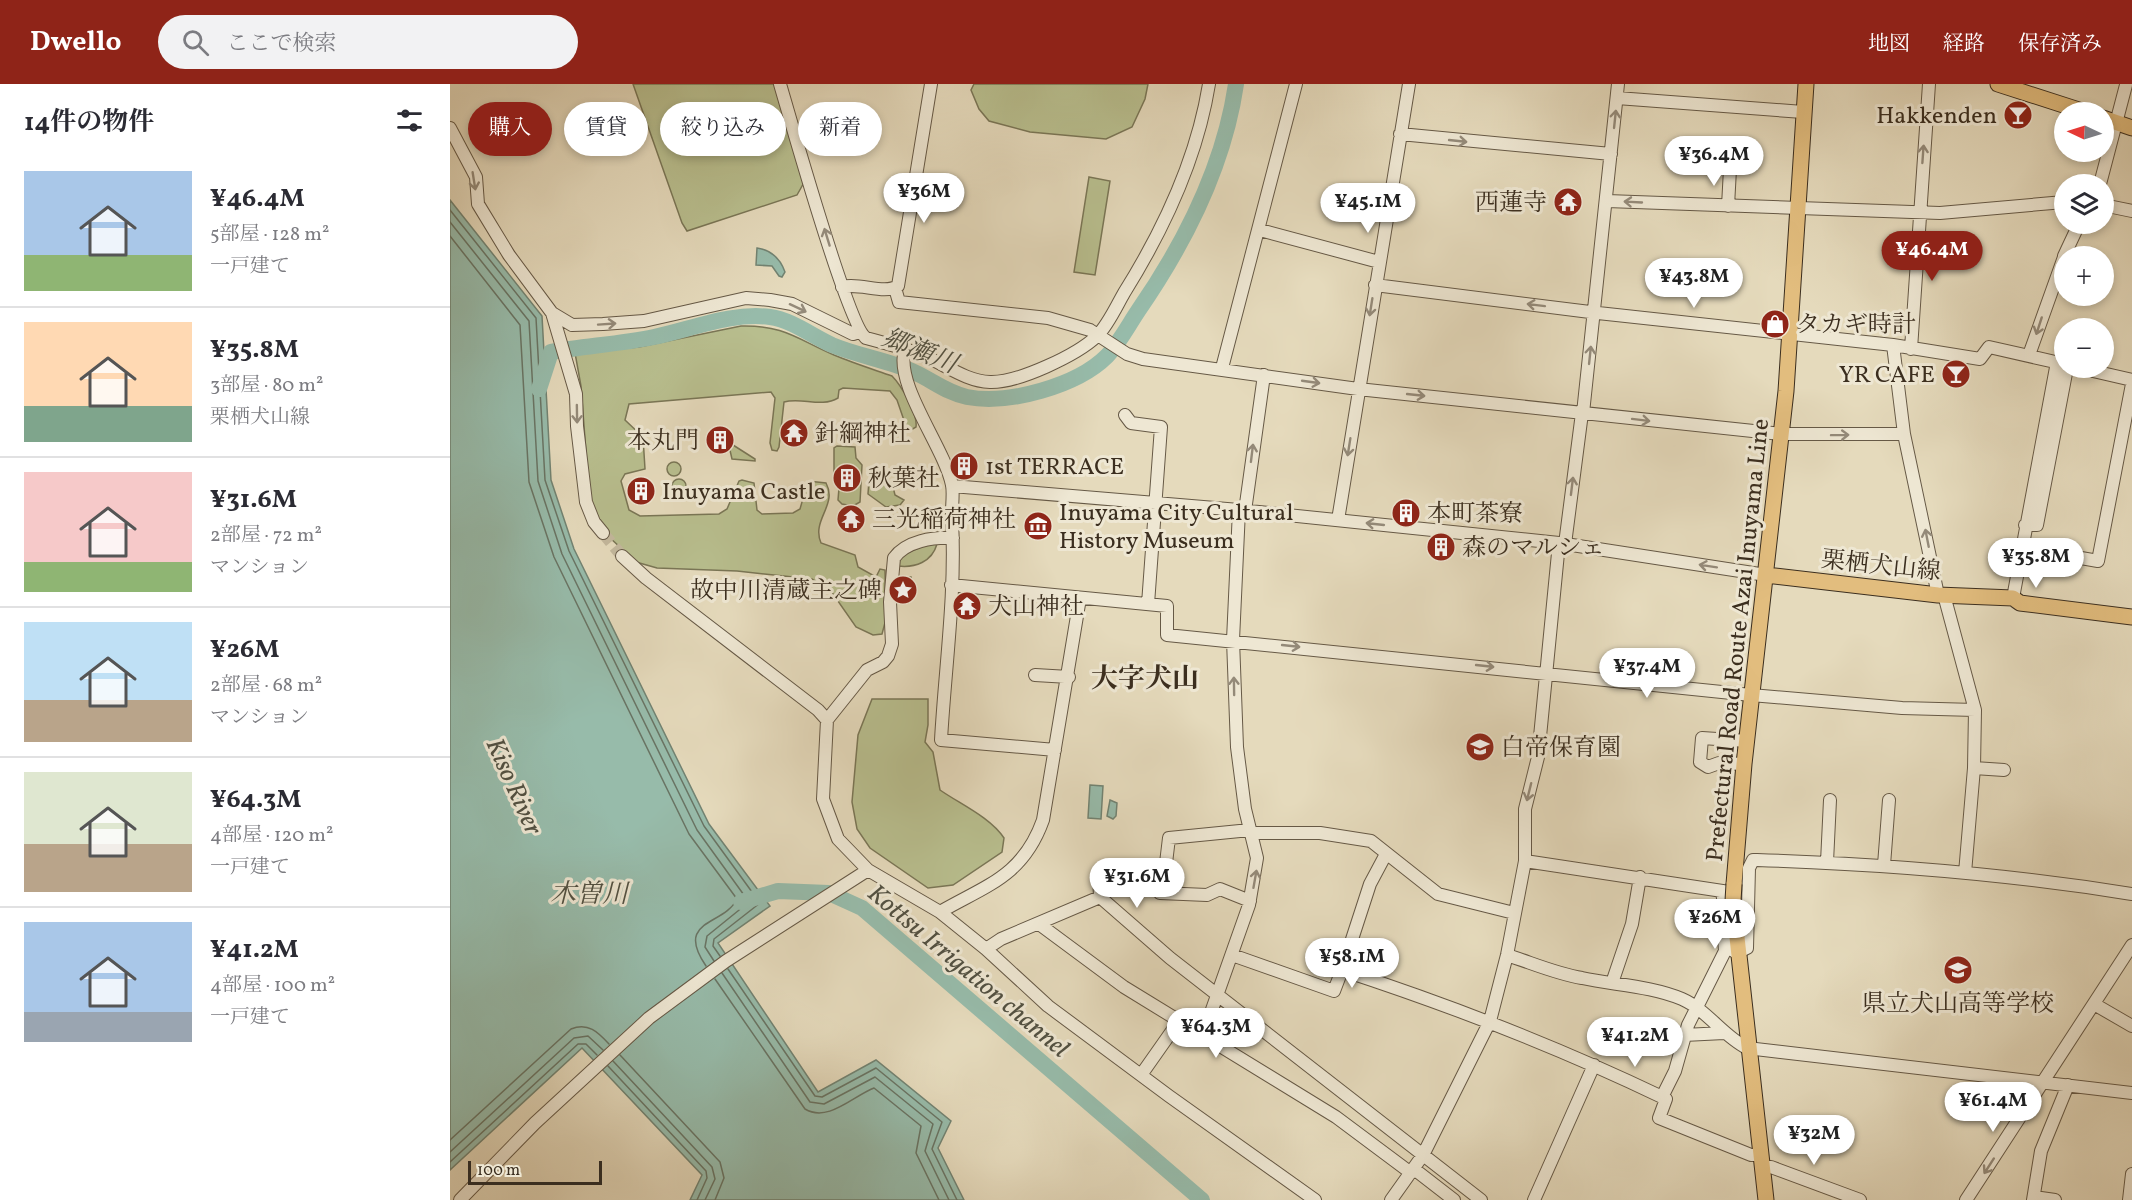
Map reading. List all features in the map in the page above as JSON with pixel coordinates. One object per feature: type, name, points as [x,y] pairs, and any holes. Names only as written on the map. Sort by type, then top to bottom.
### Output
[{"type":"main road","name":"Prefectural Road Route Azai Inuyama Line","points":[[1766,1200],[1737,953],[1733,900],[1744,764],[1790,334],[1796,209],[1806,84]]},
{"type":"main road","points":[[1998,84],[2022,87],[2060,102]]},
{"type":"main road","points":[[2114,122],[2132,128]]},
{"type":"main road","name":"栗栖犬山線","points":[[1766,575],[1941,595],[2013,598],[2020,603],[2132,617]]},
{"type":"street","points":[[780,84],[842,287],[859,332],[866,338],[905,349],[963,376],[981,381],[999,381],[1063,358],[1102,337],[1175,200],[1203,120],[1209,84]]},
{"type":"street","points":[[895,288],[899,283],[931,84]]},
{"type":"street","points":[[1222,368],[1260,230],[1296,84]]},
{"type":"street","points":[[1338,520],[1378,262],[1409,84]]},
{"type":"street","points":[[1392,1200],[1423,1155],[1490,1021],[1508,955],[1525,861],[1525,809],[1538,757],[1562,543],[1582,413],[1618,84]]},
{"type":"street","points":[[1911,349],[1921,212],[1922,160],[1929,84]]},
{"type":"street","points":[[2114,109],[2125,84],[2132,86]]},
{"type":"street","points":[[1617,98],[1803,112]]},
{"type":"street","points":[[450,128],[476,177],[478,204],[509,255],[552,313],[576,394],[586,502],[594,522],[603,533]]},
{"type":"street","points":[[1400,134],[1611,154]]},
{"type":"street","points":[[1728,206],[1730,170]]},
{"type":"street","points":[[1607,201],[1921,212],[1977,211],[2054,203]]},
{"type":"street","points":[[2114,207],[2132,211]]},
{"type":"street","points":[[1260,230],[1378,262]]},
{"type":"street","points":[[842,287],[851,285],[895,288]]},
{"type":"street","points":[[1375,285],[1594,313],[1893,345],[1980,359],[1989,347],[2054,362]]},
{"type":"street","points":[[2029,355],[2054,285]]},
{"type":"street","points":[[895,288],[898,302],[1048,318],[1102,337],[1127,354],[1158,362],[1222,368],[1358,389],[1781,434],[1904,434]]},
{"type":"street","points":[[552,313],[572,325],[644,321],[746,298],[792,304],[853,334],[859,332]]},
{"type":"street","points":[[1893,345],[1904,434],[1941,595],[1975,710],[1974,768],[1965,873]]},
{"type":"street","points":[[905,349],[903,363],[907,383],[934,436],[952,486],[951,585],[941,740],[1056,750]]},
{"type":"street","points":[[1203,1035],[1250,901],[1257,858],[1250,831],[1237,747],[1233,640],[1242,511],[1264,375]]},
{"type":"street","points":[[2019,567],[2046,568],[2064,555],[2098,561],[2132,382],[2114,377]]},
{"type":"street","points":[[2013,598],[2025,525],[2060,378]]},
{"type":"street","points":[[1125,415],[1131,423],[1161,427],[1148,604]]},
{"type":"street","points":[[952,486],[1154,502],[1562,543],[1766,575]]},
{"type":"street","points":[[953,537],[932,537],[894,558],[890,602],[892,644],[888,656],[883,662],[867,670],[826,720],[823,791],[825,810],[838,839],[868,870],[940,912],[986,949],[1048,1006],[1315,1200]]},
{"type":"street","points":[[622,556],[646,578],[818,710],[826,720]]},
{"type":"street","points":[[951,585],[1167,606],[1167,635],[1547,672],[1751,695],[1902,708],[1975,710]]},
{"type":"street","points":[[940,912],[998,882],[1028,854],[1043,820],[1069,677],[1080,598]]},
{"type":"street","points":[[1035,675],[1069,677]]},
{"type":"street","points":[[1744,764],[1719,763],[1708,767],[1700,762],[1702,738],[1747,741]]},
{"type":"street","points":[[1974,768],[2004,770]]},
{"type":"street","points":[[1827,862],[1830,800]]},
{"type":"street","points":[[1884,865],[1889,800]]},
{"type":"street","points":[[1481,1200],[1218,995],[1100,897],[1099,874],[1155,870],[1166,863],[1169,838],[1250,831],[1342,836],[1371,841],[1438,894],[1514,913]]},
{"type":"street","points":[[1232,955],[1334,991],[1370,884],[1386,854]]},
{"type":"street","points":[[1525,861],[1748,894]]},
{"type":"street","points":[[1722,891],[1730,949],[1737,953],[1747,948],[1749,868],[1753,861],[1884,865],[2062,883],[2132,894]]},
{"type":"street","points":[[460,1200],[535,1123],[649,1018],[726,962],[868,870]]},
{"type":"street","points":[[1155,870],[1160,893],[1207,895],[1220,889],[1250,901]]},
{"type":"street","points":[[1612,983],[1632,924],[1640,877]]},
{"type":"street","points":[[986,949],[1001,939],[1100,897]]},
{"type":"street","points":[[1040,924],[1124,987],[1336,1118],[1454,1200]]},
{"type":"street","points":[[1662,1097],[1675,1071],[1684,1035],[1725,951],[1726,925]]},
{"type":"street","points":[[1966,1200],[2130,953]]},
{"type":"street","points":[[1508,955],[1580,978],[1669,994],[1697,1008],[1724,1034],[1748,1048],[2132,1093]]},
{"type":"street","points":[[1342,970],[1423,995],[1594,1065],[1666,1099],[1659,1118],[1664,1121],[1751,1155],[1772,1167],[1860,1200]]},
{"type":"street","points":[[2094,1004],[2132,1026]]},
{"type":"street","points":[[1141,1075],[1179,1021]]},
{"type":"street","points":[[1684,1035],[1724,1034]]},
{"type":"street","points":[[1534,1200],[1594,1065]]},
{"type":"street","points":[[2055,1200],[2033,1198],[2041,1151],[2068,1085]]},
{"type":"street","points":[[2129,1200],[2132,1174]]},
{"type":"shaded area","points":[[633,84],[777,84],[782,102],[660,102],[660,156],[786,156],[786,113],[806,179],[797,195],[687,231],[682,223],[648,127],[648,102],[639,102]]},
{"type":"shaded area","points":[[974,84],[1148,84],[1145,99],[1132,127],[1106,139],[1030,132],[989,121],[979,109],[971,90]]},
{"type":"shaded area","points":[[1089,177],[1110,181],[1095,275],[1074,272]]},
{"type":"shaded area","points":[[741,326],[756,326],[780,331],[841,358],[892,376],[908,400],[916,427],[911,430],[907,429],[897,400],[890,391],[843,388],[839,390],[838,398],[832,401],[784,402],[777,451],[772,450],[770,443],[775,398],[771,392],[629,404],[625,420],[643,437],[645,469],[625,474],[621,481],[629,510],[640,516],[719,514],[727,509],[739,481],[742,480],[754,483],[757,510],[762,514],[793,513],[800,509],[808,481],[826,483],[829,498],[819,527],[821,543],[855,555],[858,567],[876,577],[880,569],[885,570],[886,619],[882,634],[873,635],[856,627],[831,591],[812,579],[737,571],[657,568],[636,562],[608,536],[596,519],[589,492],[581,386],[575,353],[639,347]]},
{"type":"shaded area","points":[[733,445],[755,461],[732,459],[729,446]]},
{"type":"shaded area","points":[[837,446],[855,447],[856,458],[862,465],[860,502],[853,506],[842,504],[838,500],[839,488],[834,475],[834,448]]},
{"type":"shaded area","points":[[674,462],[679,464],[681,469],[679,474],[674,476],[669,474],[667,469],[669,464]]},
{"type":"shaded area","points":[[679,479],[684,481],[686,486],[684,491],[679,493],[674,491],[672,486],[674,481]]},
{"type":"shaded area","points":[[882,480],[893,487],[895,495],[904,500],[900,505],[886,507],[868,494],[869,481]]},
{"type":"shaded area","points":[[927,544],[937,544],[935,550],[922,563],[898,566],[899,557]]},
{"type":"shaded area","points":[[905,577],[911,577],[913,587],[907,596],[899,597],[899,589]]},
{"type":"shaded area","points":[[872,699],[928,699],[928,725],[925,742],[933,752],[940,790],[983,817],[1004,838],[1002,852],[953,885],[928,888],[870,848],[857,829],[852,802],[858,735]]},
{"type":"water","name":"木曽川","points":[[450,200],[542,316],[551,480],[574,549],[709,824],[770,906],[718,943],[818,1092],[876,1060],[951,1121],[938,1148],[964,1200],[690,1200],[702,1175],[582,1048],[450,1170]]},
{"type":"water","points":[[757,248],[771,253],[778,259],[785,272],[782,277],[772,266],[756,265]]},
{"type":"water","points":[[1090,785],[1103,786],[1101,819],[1088,818]]},
{"type":"water","points":[[1110,800],[1117,803],[1116,816],[1113,819],[1107,816]]},
{"type":"waterway","name":"郷瀬川","points":[[539,389],[551,352],[641,339],[712,322],[756,316],[786,321],[832,345],[904,368],[953,393],[967,397],[1002,398],[1041,391],[1060,384],[1094,367],[1116,346],[1171,258],[1200,203],[1212,174],[1230,115],[1236,84]]},
{"type":"waterway","name":"Kottsu Irrigation channel","points":[[741,902],[778,891],[829,893],[862,908],[1202,1200]]},
{"type":"tunnel","points":[[603,533],[622,556]]},
{"type":"place","name":"Hakkenden","points":[[2018,115]]},
{"type":"place","name":"西蓮寺","points":[[1568,202]]},
{"type":"place","name":"タカギ時計","points":[[1775,324]]},
{"type":"place","name":"YR CAFE","points":[[1956,374]]},
{"type":"place","name":"針綱神社","points":[[794,433]]},
{"type":"place","name":"本丸門","points":[[720,440]]},
{"type":"place","name":"1st TERRACE","points":[[964,466]]},
{"type":"place","name":"秋葉社","points":[[847,478]]},
{"type":"place","name":"Inuyama Castle","points":[[641,491]]},
{"type":"place","name":"本町茶寮","points":[[1406,513]]},
{"type":"place","name":"三光稲荷神社","points":[[851,519]]},
{"type":"place","name":"Inuyama City Cultural History Museum","points":[[1038,526]]},
{"type":"place","name":"森のマルシェ","points":[[1441,547]]},
{"type":"place","name":"故中川清蔵主之碑","points":[[903,590]]},
{"type":"place","name":"犬山神社","points":[[967,606]]},
{"type":"place","name":"白帝保育園","points":[[1480,747]]},
{"type":"place","name":"県立犬山高等学校","points":[[1958,970]]},
{"type":"district","name":"大字犬山","points":[[1145,678]]},
{"type":"water label","name":"Kiso River","points":[[515,786]]}]
